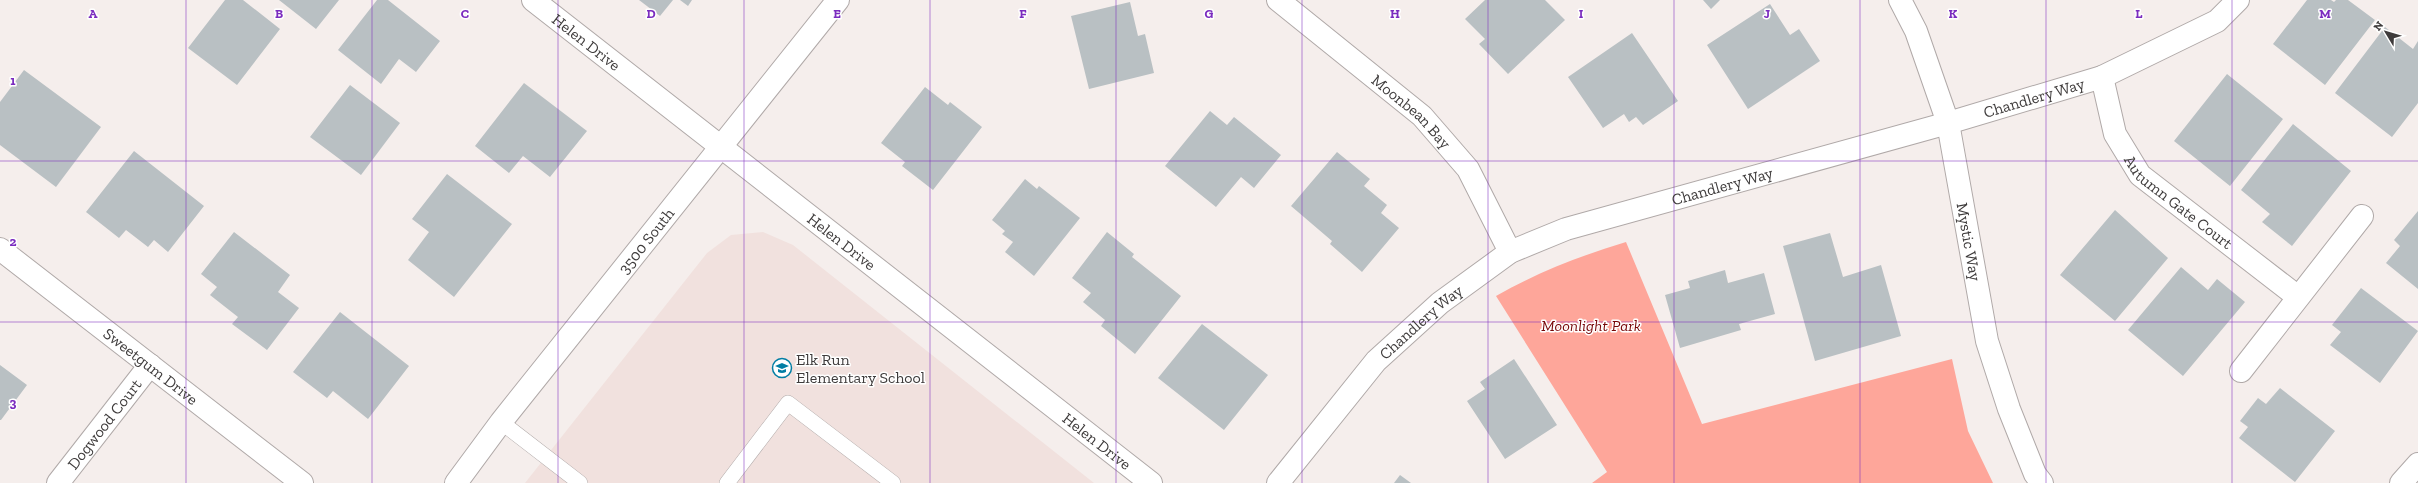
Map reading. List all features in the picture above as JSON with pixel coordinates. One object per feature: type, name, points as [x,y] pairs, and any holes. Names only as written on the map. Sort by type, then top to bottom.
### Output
[{"type":"street","name":"Helen Drive","points":[[533,0],[1151,483]]},
{"type":"street","name":"3500 South","points":[[456,483],[501,422],[838,0]]},
{"type":"street","name":"Moonbean Bay","points":[[1278,0],[1422,116],[1468,169],[1510,252]]},
{"type":"street","name":"Mystic Way","points":[[1900,0],[1916,31],[1948,123],[1987,341],[2008,409],[2035,474],[2042,483]]},
{"type":"street","name":"Chandlery Way","points":[[1278,483],[1376,360],[1440,303],[1510,252],[1566,230],[1948,123],[2102,77],[2217,21],[2238,0]]},
{"type":"street","name":"Autumn Gate Court","points":[[2102,77],[2115,134],[2140,175],[2298,297]]},
{"type":"street","points":[[2241,372],[2362,216]]},
{"type":"street","name":"Sweetgum Drive","points":[[0,249],[302,483]]},
{"type":"street","name":"Dogwood Court","points":[[58,483],[150,365]]},
{"type":"street","points":[[2401,483],[2418,464]]},
{"type":"lane","points":[[727,483],[788,403],[893,483]]},
{"type":"lane","points":[[501,422],[580,483]]},
{"type":"shaded area","name":"Elk Run Elementary School","points":[[763,232],[793,245],[1094,483],[525,483],[707,253],[731,235]]},
{"type":"green space","name":"Moonlight Park","points":[[1626,242],[1702,424],[1952,359],[1968,431],[1993,483],[1592,483],[1607,472],[1496,296],[1528,279],[1560,265]]},
{"type":"building","points":[[225,0],[243,0],[280,29],[237,85],[188,48]]},
{"type":"building","points":[[279,0],[339,0],[316,29]]},
{"type":"building","points":[[377,0],[388,0],[440,41],[416,72],[399,59],[381,84],[338,50]]},
{"type":"building","points":[[639,0],[673,0],[660,16]]},
{"type":"building","points":[[680,0],[692,0],[688,6]]},
{"type":"building","points":[[1485,0],[1545,0],[1565,20],[1508,74],[1479,44],[1485,39],[1465,19]]},
{"type":"building","points":[[1703,0],[1720,0],[1711,9]]},
{"type":"building","points":[[2307,0],[2331,0],[2334,2],[2336,0],[2348,0],[2375,20],[2325,85],[2273,44]]},
{"type":"building","points":[[1130,2],[1138,36],[1145,34],[1154,73],[1089,89],[1071,16]]},
{"type":"building","points":[[1770,4],[1790,35],[1799,29],[1820,61],[1748,109],[1707,45]]},
{"type":"building","points":[[2385,27],[2413,49],[2418,41],[2418,103],[2392,137],[2335,93]]},
{"type":"building","points":[[1632,33],[1678,101],[1643,125],[1636,117],[1629,122],[1624,114],[1603,128],[1568,77]]},
{"type":"building","points":[[24,70],[101,127],[56,187],[0,145],[0,102]]},
{"type":"building","points":[[2227,74],[2283,119],[2230,186],[2174,141]]},
{"type":"building","points":[[524,83],[587,131],[550,177],[523,156],[509,173],[475,146]]},
{"type":"building","points":[[350,85],[400,123],[361,175],[310,137]]},
{"type":"building","points":[[925,87],[948,105],[950,102],[982,127],[933,190],[902,166],[905,162],[881,143]]},
{"type":"building","points":[[1210,111],[1227,125],[1234,117],[1281,155],[1254,188],[1241,177],[1216,207],[1165,166]]},
{"type":"building","points":[[2293,124],[2351,171],[2292,246],[2262,222],[2270,214],[2241,190]]},
{"type":"building","points":[[134,151],[204,206],[168,252],[154,240],[148,247],[126,230],[119,238],[86,212]]},
{"type":"building","points":[[1337,152],[1370,179],[1364,186],[1387,205],[1381,213],[1399,228],[1362,272],[1330,244],[1332,241],[1291,206]]},
{"type":"building","points":[[447,174],[512,224],[454,297],[408,260],[429,232],[412,219]]},
{"type":"building","points":[[1025,179],[1037,189],[1039,186],[1080,218],[1034,276],[1005,252],[1013,242],[1002,234],[1005,231],[992,220]]},
{"type":"building","points":[[2115,210],[2168,258],[2115,321],[2060,275]]},
{"type":"building","points":[[2418,211],[2418,289],[2386,263],[2400,246],[2394,240]]},
{"type":"building","points":[[234,232],[290,275],[278,292],[299,308],[267,350],[232,324],[238,317],[210,295],[217,287],[201,274]]},
{"type":"building","points":[[1107,232],[1134,254],[1132,257],[1181,296],[1135,354],[1101,326],[1105,320],[1083,302],[1091,293],[1072,278]]},
{"type":"building","points":[[1830,233],[1843,277],[1881,265],[1901,336],[1815,361],[1783,246]]},
{"type":"building","points":[[2181,267],[2208,290],[2217,279],[2245,302],[2183,376],[2128,330]]},
{"type":"building","points":[[1725,270],[1728,283],[1764,273],[1775,314],[1739,324],[1741,330],[1680,348],[1665,295],[1690,288],[1688,281]]},
{"type":"building","points":[[2361,288],[2418,331],[2380,383],[2330,345],[2341,332],[2332,325]]},
{"type":"building","points":[[340,312],[409,366],[368,419],[333,391],[327,398],[293,372]]},
{"type":"building","points":[[1202,324],[1268,375],[1224,430],[1158,378]]},
{"type":"building","points":[[1514,359],[1557,425],[1505,459],[1467,401],[1485,389],[1480,382]]},
{"type":"building","points":[[0,365],[27,385],[1,420],[0,420]]},
{"type":"building","points":[[2280,388],[2335,431],[2295,482],[2239,438],[2248,427],[2240,421],[2258,398],[2266,404]]},
{"type":"building","points":[[1400,475],[1411,483],[1394,483]]},
{"type":"place","name":"Elk Run Elementary School","points":[[782,368]]}]
